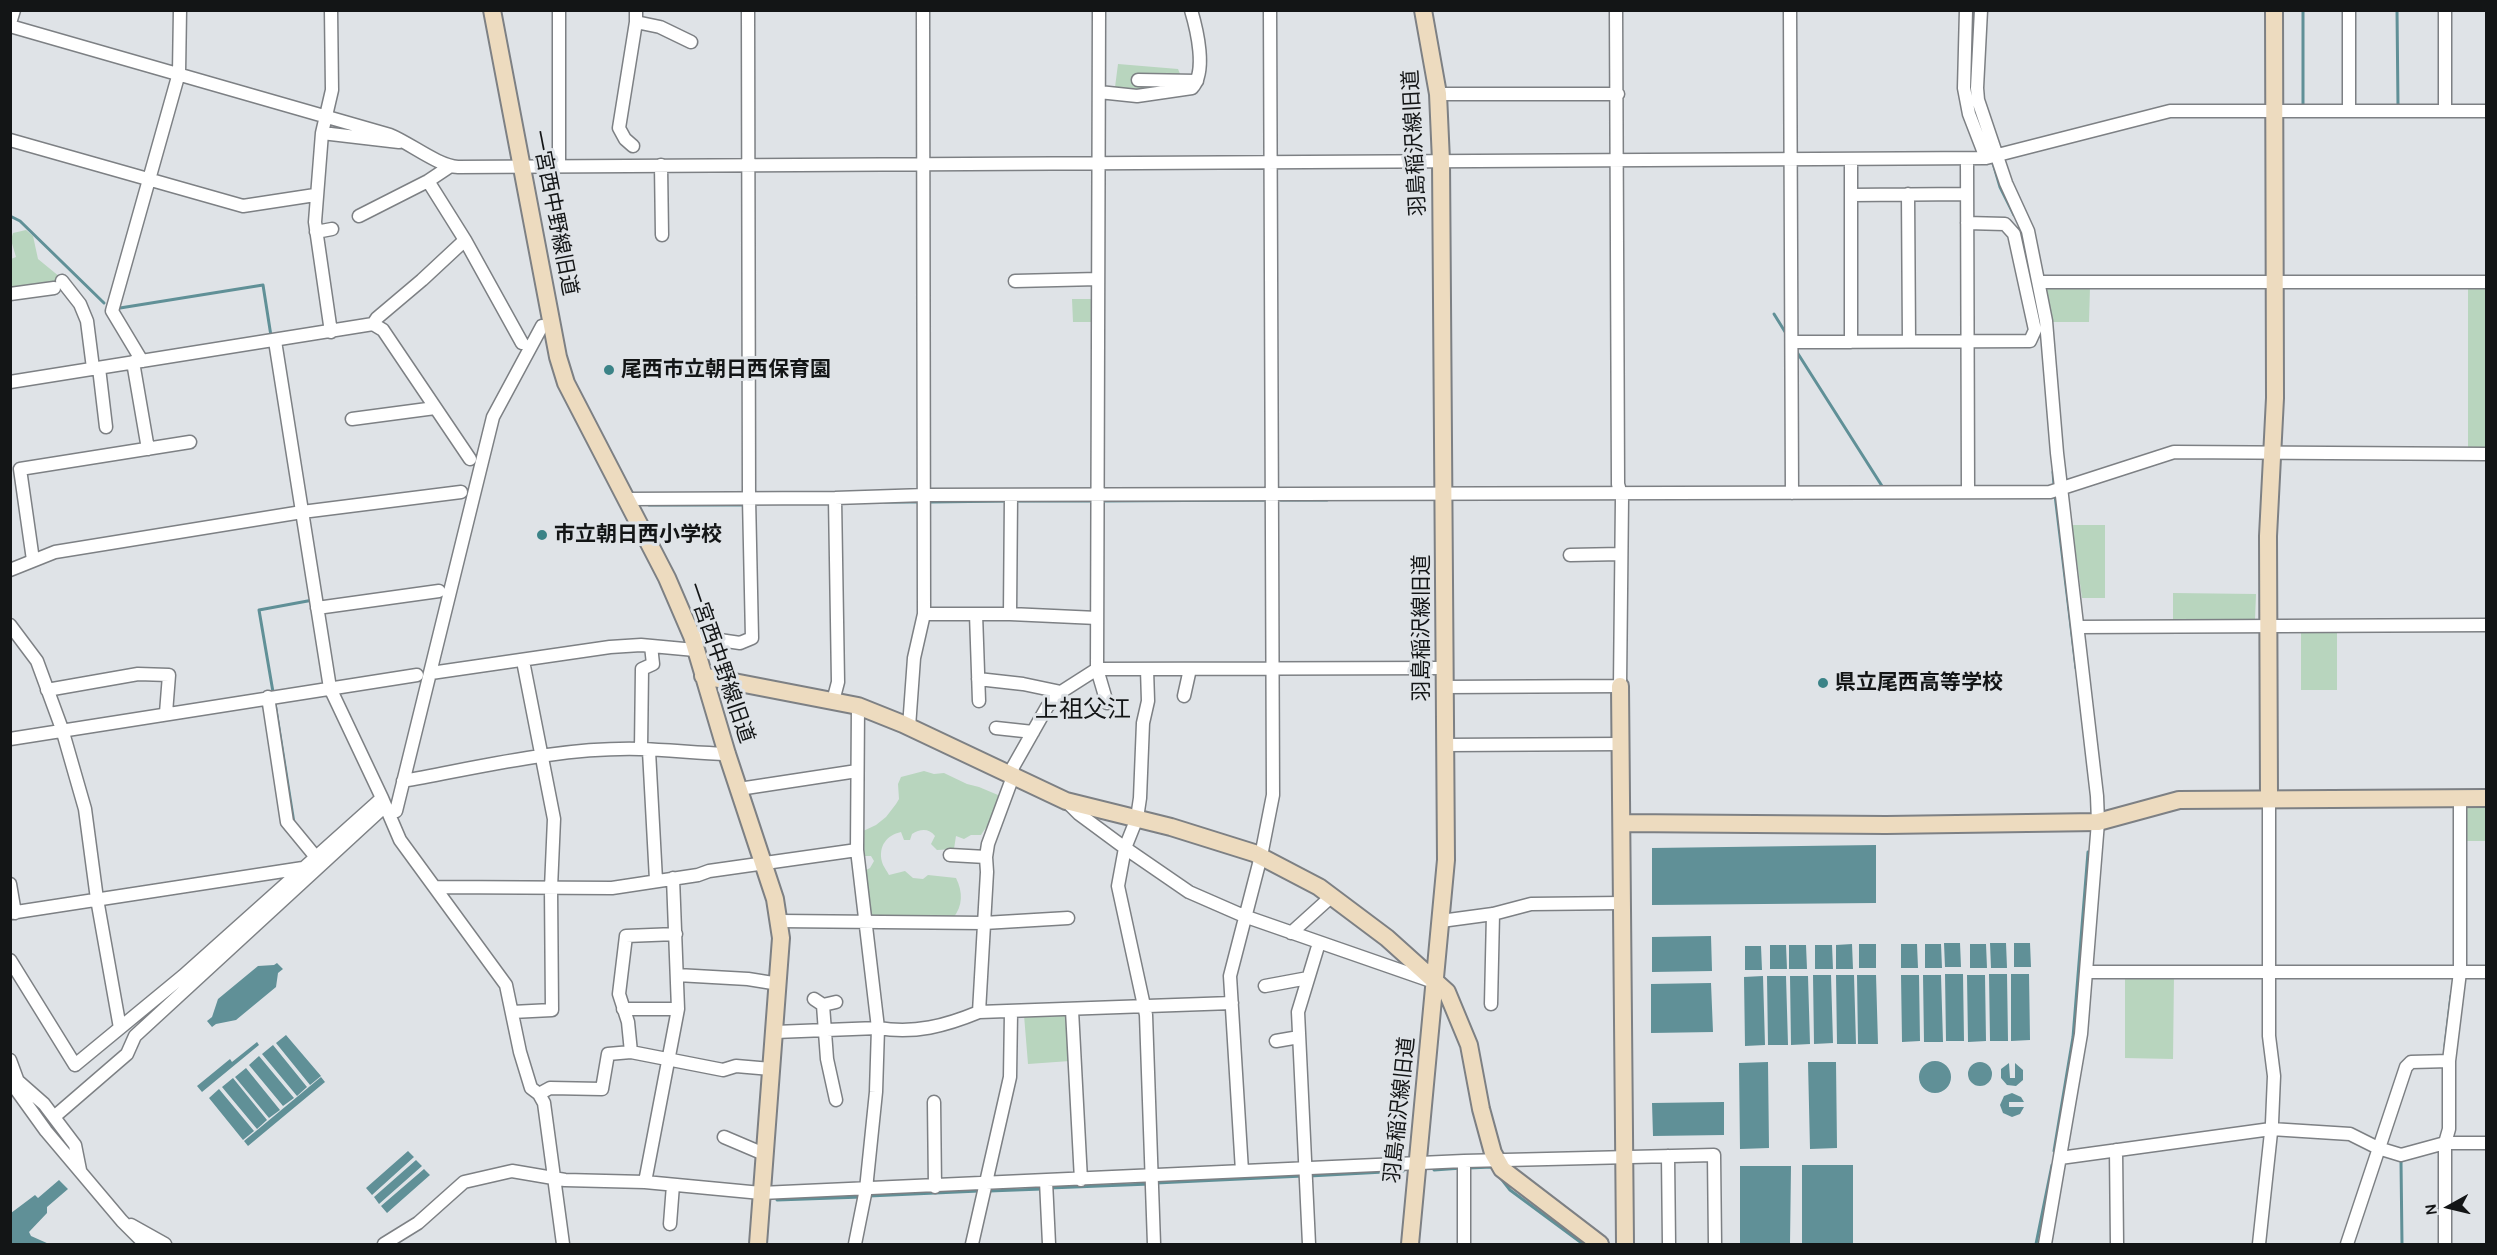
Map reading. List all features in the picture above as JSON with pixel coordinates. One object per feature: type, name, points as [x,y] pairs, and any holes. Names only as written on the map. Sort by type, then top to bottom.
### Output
[{"type":"street","points":[[14,10],[10,25],[325,114],[406,141],[449,167],[1967,159],[1991,158],[2170,111],[2487,111]]},
{"type":"street","points":[[148,449],[138,361],[112,311],[179,73],[180,10]]},
{"type":"street","points":[[331,10],[333,90],[325,114],[315,195],[316,232],[331,332]]},
{"type":"street","name":"一宮西中野線旧道","points":[[492,10],[558,357],[566,383],[667,578],[693,643],[780,921],[779,984],[758,1245]]},
{"type":"street","points":[[559,166],[560,10]]},
{"type":"street","points":[[431,673],[610,647],[740,642],[752,638],[749,498],[748,10]]},
{"type":"street","points":[[909,727],[914,658],[924,614],[923,10]]},
{"type":"street","points":[[1099,10],[1097,669],[1107,703]]},
{"type":"street","points":[[1099,92],[1137,96],[1192,88],[1198,81],[1200,72],[1195,25],[1191,10]]},
{"type":"street","points":[[1242,1171],[1230,976],[1261,856],[1273,795],[1270,10]]},
{"type":"street","name":"羽島稲沢線旧道","points":[[1410,1245],[1446,860],[1442,161],[1438,94],[1423,10]]},
{"type":"street","points":[[1616,10],[1625,1245]]},
{"type":"street","points":[[1790,10],[1792,493]]},
{"type":"street","points":[[1966,10],[1964,88],[1970,114],[2028,231],[2046,321],[2061,490],[2098,822],[2081,1034],[2045,1245]]},
{"type":"street","points":[[1981,10],[1977,88],[1991,158]]},
{"type":"street","points":[[2259,1245],[2274,1076],[2269,1036],[2268,972],[2268,536],[2275,398],[2274,10]]},
{"type":"street","points":[[2349,10],[2349,111]]},
{"type":"street","points":[[2445,10],[2445,111]]},
{"type":"street","points":[[633,146],[625,139],[619,128],[636,16],[691,42]]},
{"type":"street","points":[[1138,80],[1198,81]]},
{"type":"street","points":[[1438,94],[1617,94]]},
{"type":"street","points":[[322,133],[391,142],[406,141]]},
{"type":"street","points":[[10,140],[243,206],[315,195]]},
{"type":"street","points":[[1851,159],[1851,342]]},
{"type":"street","points":[[1967,159],[1968,492]]},
{"type":"street","points":[[662,165],[662,235]]},
{"type":"street","points":[[359,216],[428,182],[449,167]]},
{"type":"street","points":[[428,182],[465,240],[522,343]]},
{"type":"street","points":[[1908,194],[1909,342]]},
{"type":"street","points":[[1851,195],[1967,194]]},
{"type":"street","points":[[1792,342],[2030,341],[2035,330],[2014,234],[2005,224],[1967,224]]},
{"type":"street","points":[[316,232],[332,229]]},
{"type":"street","points":[[373,324],[465,240]]},
{"type":"street","points":[[1016,281],[1098,279]]},
{"type":"street","points":[[2039,282],[2487,282]]},
{"type":"street","points":[[10,294],[58,284],[80,304],[87,321],[106,427]]},
{"type":"street","points":[[10,382],[373,324],[383,330],[470,459]]},
{"type":"street","points":[[54,1117],[127,1054],[135,1036],[388,805],[403,780],[493,417],[542,326]]},
{"type":"street","points":[[275,341],[330,688],[388,805],[400,840],[504,981],[520,1052],[531,1088],[539,1094],[544,1103],[563,1245]]},
{"type":"street","points":[[352,418],[435,408]]},
{"type":"street","points":[[33,560],[20,469],[190,442]]},
{"type":"street","points":[[627,499],[836,498],[925,495],[1792,493],[2061,490],[2174,452],[2487,454]]},
{"type":"street","points":[[10,570],[55,552],[302,512],[461,492]]},
{"type":"street","points":[[1010,614],[1011,496]]},
{"type":"street","points":[[833,701],[838,674],[836,498]]},
{"type":"street","points":[[1570,555],[1621,554]]},
{"type":"street","points":[[317,608],[439,591]]},
{"type":"street","points":[[924,614],[1010,614],[1097,618]]},
{"type":"street","points":[[976,614],[979,701]]},
{"type":"street","points":[[2078,627],[2487,624]]},
{"type":"street","points":[[10,625],[37,661],[62,729],[85,809],[97,899],[120,1028]]},
{"type":"street","points":[[10,646],[24,643]]},
{"type":"street","points":[[651,646],[653,664],[642,669],[645,750],[656,880]]},
{"type":"street","points":[[512,1012],[552,1010],[551,888],[554,819],[523,661]]},
{"type":"street","points":[[979,1012],[988,844],[1013,774],[1013,767],[1047,707],[1061,692],[1097,669],[1444,668]]},
{"type":"street","points":[[1147,669],[1149,701],[1143,723],[1140,798],[1137,818],[1125,848],[1118,886],[1146,1015],[1154,1245]]},
{"type":"street","points":[[1184,696],[1190,669]]},
{"type":"street","points":[[47,690],[138,674],[169,675],[166,713]]},
{"type":"street","points":[[10,739],[62,729],[417,675]]},
{"type":"street","points":[[704,676],[858,706],[1013,774],[1066,801],[1137,818],[1261,856],[1319,887],[1416,962],[1447,992],[1469,1045],[1481,1109],[1502,1169],[1600,1245]]},
{"type":"street","points":[[978,679],[1023,684],[1061,692]]},
{"type":"street","points":[[1445,687],[1620,686]]},
{"type":"street","points":[[268,698],[287,822],[315,856]]},
{"type":"street","points":[[855,1245],[866,1189],[876,1092],[878,1028],[857,850],[858,706]]},
{"type":"street","points":[[996,728],[1033,732]]},
{"type":"street","points":[[1445,745],[1621,744]]},
{"type":"street","points":[[403,780],[541,757],[645,750],[727,754]]},
{"type":"street","points":[[739,789],[857,771]]},
{"type":"street","points":[[2445,1245],[2445,1143],[2449,1130],[2449,1061],[2460,972],[2460,798]]},
{"type":"street","points":[[1622,824],[1886,825],[2098,822],[2179,800],[2487,798]]},
{"type":"street","points":[[1066,801],[1079,814],[1189,892],[1244,916],[1436,982]]},
{"type":"street","points":[[10,960],[75,1065],[183,976],[315,856],[388,805]]},
{"type":"street","points":[[435,887],[612,888],[857,850]]},
{"type":"street","points":[[950,855],[986,857]]},
{"type":"street","points":[[10,884],[13,913],[303,868]]},
{"type":"street","points":[[645,1182],[678,1010],[673,878]]},
{"type":"street","points":[[1292,933],[1332,896]]},
{"type":"street","points":[[1441,921],[1493,914],[1532,904],[1623,903]]},
{"type":"street","points":[[1491,1004],[1493,914]]},
{"type":"street","points":[[780,921],[984,923],[1068,918]]},
{"type":"street","points":[[631,1052],[628,1022],[619,994],[626,936],[676,934]]},
{"type":"street","points":[[1310,1245],[1298,1012],[1319,943]]},
{"type":"street","points":[[2086,972],[2487,972]]},
{"type":"street","points":[[677,975],[748,979],[779,984]]},
{"type":"street","points":[[1265,986],[1308,978]]},
{"type":"street","points":[[836,1002],[818,1002],[825,1029],[827,1059],[836,1100]]},
{"type":"street","points":[[775,1032],[878,1028],[895,1031],[922,1030],[948,1025],[979,1012],[1011,1013],[1232,1004]]},
{"type":"street","points":[[623,1009],[678,1010]]},
{"type":"street","points":[[1072,1010],[1081,1180]]},
{"type":"street","points":[[972,1245],[1010,1077],[1011,1013]]},
{"type":"street","points":[[1275,1041],[1299,1037]]},
{"type":"street","points":[[539,1094],[550,1088],[602,1089],[608,1054],[631,1052],[723,1070],[736,1066],[771,1069]]},
{"type":"street","points":[[10,1060],[23,1100],[122,1221],[145,1245]]},
{"type":"street","points":[[2347,1245],[2406,1067],[2412,1062],[2449,1061]]},
{"type":"street","points":[[15,1081],[30,1089],[75,1145],[80,1171]]},
{"type":"street","points":[[934,1102],[935,1187]]},
{"type":"street","points":[[2060,1158],[2271,1129],[2350,1134],[2378,1148],[2401,1155],[2445,1143],[2487,1143]]},
{"type":"street","points":[[724,1137],[764,1154]]},
{"type":"street","points":[[2116,1150],[2117,1245]]},
{"type":"street","points":[[384,1245],[418,1223],[464,1182],[512,1171],[555,1178],[645,1182],[761,1193],[935,1187],[1464,1161],[1714,1155],[1715,1245]]},
{"type":"street","points":[[1668,1156],[1669,1245]]},
{"type":"street","points":[[1464,1161],[1464,1245]]},
{"type":"street","points":[[1046,1181],[1049,1245]]},
{"type":"street","points":[[670,1224],[672,1185]]},
{"type":"street","points":[[122,1221],[165,1245]]},
{"type":"green space","points":[[1118,64],[1178,69],[1183,81],[1172,92],[1114,95]]},
{"type":"green space","points":[[26,230],[33,236],[38,259],[60,277],[60,289],[11,300],[11,259],[16,257],[11,240],[13,233]]},
{"type":"green space","points":[[2046,287],[2090,287],[2089,322],[2050,322]]},
{"type":"green space","points":[[2468,288],[2486,288],[2486,449],[2468,449]]},
{"type":"green space","points":[[1072,299],[1091,299],[1091,322],[1073,322]]},
{"type":"green space","points":[[2072,525],[2105,525],[2105,598],[2082,598]]},
{"type":"green space","points":[[2173,593],[2256,594],[2255,620],[2173,620]]},
{"type":"green space","points":[[2301,630],[2337,630],[2337,690],[2301,690]]},
{"type":"green space","points":[[924,771],[934,774],[944,773],[998,795],[998,807],[981,835],[971,835],[964,839],[956,836],[954,849],[937,850],[931,844],[935,836],[924,830],[912,834],[910,840],[904,840],[901,832],[896,833],[883,846],[882,862],[889,875],[905,871],[913,878],[923,879],[928,875],[956,878],[961,899],[959,909],[953,918],[871,918],[860,873],[870,868],[874,861],[871,856],[864,856],[860,852],[859,833],[876,825],[896,804],[899,799],[898,784],[901,777]]},
{"type":"green space","points":[[2464,805],[2486,805],[2486,841],[2464,841]]},
{"type":"green space","points":[[2125,976],[2174,976],[2173,1059],[2125,1058]]},
{"type":"green space","points":[[1072,1013],[1070,1061],[1028,1064],[1024,1015]]},
{"type":"water","points":[[1876,845],[1876,903],[1652,905],[1652,848]]},
{"type":"water","points":[[1711,936],[1712,971],[1652,972],[1652,937]]},
{"type":"water","points":[[1944,943],[1960,943],[1961,967],[1945,967]]},
{"type":"water","points":[[1990,943],[2006,943],[2007,968],[1991,968]]},
{"type":"water","points":[[2014,943],[2030,943],[2031,967],[2014,967]]},
{"type":"water","points":[[1852,944],[1853,969],[1836,969],[1836,945]]},
{"type":"water","points":[[1859,944],[1876,944],[1876,968],[1859,968]]},
{"type":"water","points":[[1901,944],[1917,944],[1918,968],[1901,968]]},
{"type":"water","points":[[1925,944],[1941,944],[1942,968],[1925,968]]},
{"type":"water","points":[[1970,944],[1986,944],[1987,968],[1970,968]]},
{"type":"water","points":[[1770,945],[1786,945],[1787,969],[1770,969]]},
{"type":"water","points":[[1789,945],[1806,945],[1807,969],[1789,969]]},
{"type":"water","points":[[1815,945],[1832,945],[1833,969],[1815,969]]},
{"type":"water","points":[[1745,946],[1761,946],[1762,970],[1745,970]]},
{"type":"water","points":[[277,963],[283,969],[278,973],[276,987],[236,1020],[212,1027],[207,1021],[212,1017],[218,999],[258,966]]},
{"type":"water","points":[[1945,974],[1963,974],[1964,1041],[1946,1041]]},
{"type":"water","points":[[1989,974],[2007,974],[2008,1041],[1990,1041]]},
{"type":"water","points":[[2011,974],[2029,974],[2030,1040],[2011,1041]]},
{"type":"water","points":[[1813,975],[1831,975],[1833,1043],[1814,1044]]},
{"type":"water","points":[[1836,975],[1854,975],[1856,1044],[1837,1044]]},
{"type":"water","points":[[1857,975],[1876,975],[1878,1044],[1858,1044]]},
{"type":"water","points":[[1901,975],[1919,975],[1920,1041],[1902,1042]]},
{"type":"water","points":[[1923,975],[1941,975],[1943,1042],[1924,1042]]},
{"type":"water","points":[[1967,975],[1985,975],[1986,1041],[1968,1042]]},
{"type":"water","points":[[1763,976],[1765,1045],[1745,1046],[1744,977]]},
{"type":"water","points":[[1767,976],[1786,976],[1788,1045],[1768,1045]]},
{"type":"water","points":[[1790,976],[1808,976],[1810,1044],[1791,1045]]},
{"type":"water","points":[[1711,983],[1713,1032],[1651,1033],[1651,984]]},
{"type":"water","points":[[286,1035],[321,1076],[310,1085],[276,1043]]},
{"type":"water","points":[[257,1042],[259,1045],[202,1092],[197,1086],[230,1059],[232,1062]]},
{"type":"water","points":[[273,1045],[307,1087],[297,1096],[262,1054]]},
{"type":"water","points":[[259,1056],[294,1098],[283,1106],[249,1065]]},
{"type":"water","points":[[1935,1061],[1946,1066],[1951,1077],[1946,1088],[1935,1093],[1924,1088],[1919,1077],[1924,1066]]},
{"type":"water","points":[[1768,1062],[1769,1148],[1740,1149],[1739,1063]]},
{"type":"water","points":[[1808,1062],[1836,1062],[1837,1148],[1810,1149]]},
{"type":"water","points":[[1980,1062],[1989,1065],[1992,1074],[1989,1083],[1980,1086],[1971,1083],[1968,1074],[1971,1065]]},
{"type":"water","points":[[2009,1063],[2010,1078],[2015,1078],[2015,1063],[2023,1070],[2023,1080],[2016,1086],[2007,1085],[2001,1078],[2001,1069]]},
{"type":"water","points":[[246,1068],[280,1110],[269,1118],[235,1077]]},
{"type":"water","points":[[321,1077],[325,1082],[248,1146],[244,1141]]},
{"type":"water","points":[[233,1078],[267,1120],[257,1129],[222,1087]]},
{"type":"water","points":[[219,1089],[254,1131],[243,1140],[209,1098]]},
{"type":"water","points":[[2012,1093],[2021,1097],[2024,1102],[2009,1102],[2009,1107],[2024,1107],[2020,1114],[2012,1117],[2003,1113],[2000,1105],[2004,1096]]},
{"type":"water","points":[[1724,1102],[1724,1135],[1653,1136],[1652,1103]]},
{"type":"water","points":[[408,1151],[414,1157],[372,1195],[366,1188]]},
{"type":"water","points":[[416,1160],[422,1166],[379,1204],[374,1197]]},
{"type":"water","points":[[1802,1165],[1853,1165],[1853,1244],[1802,1244]]},
{"type":"water","points":[[1740,1166],[1791,1166],[1790,1244],[1740,1244]]},
{"type":"water","points":[[424,1169],[430,1175],[387,1213],[381,1206]]},
{"type":"water","points":[[59,1180],[68,1189],[47,1207],[47,1213],[29,1232],[31,1236],[49,1244],[11,1244],[11,1213],[35,1195],[38,1198]]},
{"type":"waterway","points":[[1971,91],[1973,10]]},
{"type":"waterway","points":[[2303,10],[2303,107]]},
{"type":"waterway","points":[[2397,10],[2398,106]]},
{"type":"waterway","points":[[1993,163],[2000,187],[2014,215]]},
{"type":"waterway","points":[[10,216],[20,221],[104,303]]},
{"type":"waterway","points":[[120,308],[263,285],[271,336]]},
{"type":"waterway","points":[[1774,314],[1787,335]]},
{"type":"waterway","points":[[1795,349],[1882,486]]},
{"type":"waterway","points":[[2053,472],[2054,485]]},
{"type":"waterway","points":[[2055,495],[2076,668]]},
{"type":"waterway","points":[[1104,501],[1266,500]]},
{"type":"waterway","points":[[1281,500],[1327,500]]},
{"type":"waterway","points":[[931,502],[1007,501]]},
{"type":"waterway","points":[[1014,501],[1093,501]]},
{"type":"waterway","points":[[885,502],[921,502]]},
{"type":"waterway","points":[[649,505],[742,505]]},
{"type":"waterway","points":[[273,692],[259,610],[313,600]]},
{"type":"waterway","points":[[275,703],[294,823]]},
{"type":"waterway","points":[[2054,1151],[2073,1037],[2088,852]]},
{"type":"waterway","points":[[2445,1046],[2451,996]]},
{"type":"waterway","points":[[2401,1162],[2402,1244]]},
{"type":"waterway","points":[[2036,1244],[2052,1165]]},
{"type":"waterway","points":[[1469,1168],[1492,1167],[1510,1190],[1583,1244]]},
{"type":"waterway","points":[[1434,1170],[1462,1168]]},
{"type":"waterway","points":[[1309,1176],[1403,1171]]},
{"type":"waterway","points":[[1156,1183],[1303,1176]]},
{"type":"waterway","points":[[1049,1188],[1150,1184]]},
{"type":"waterway","points":[[989,1191],[1042,1189]]},
{"type":"waterway","points":[[869,1196],[979,1191]]},
{"type":"waterway","points":[[777,1200],[862,1197]]},
{"type":"place","name":"尾西市立朝日西保育園","points":[[609,370]]},
{"type":"place","name":"市立朝日西小学校","points":[[542,535]]},
{"type":"place","name":"県立尾西高等学校","points":[[1823,683]]},
{"type":"district","name":"上祖父江","points":[[1083,710]]}]
